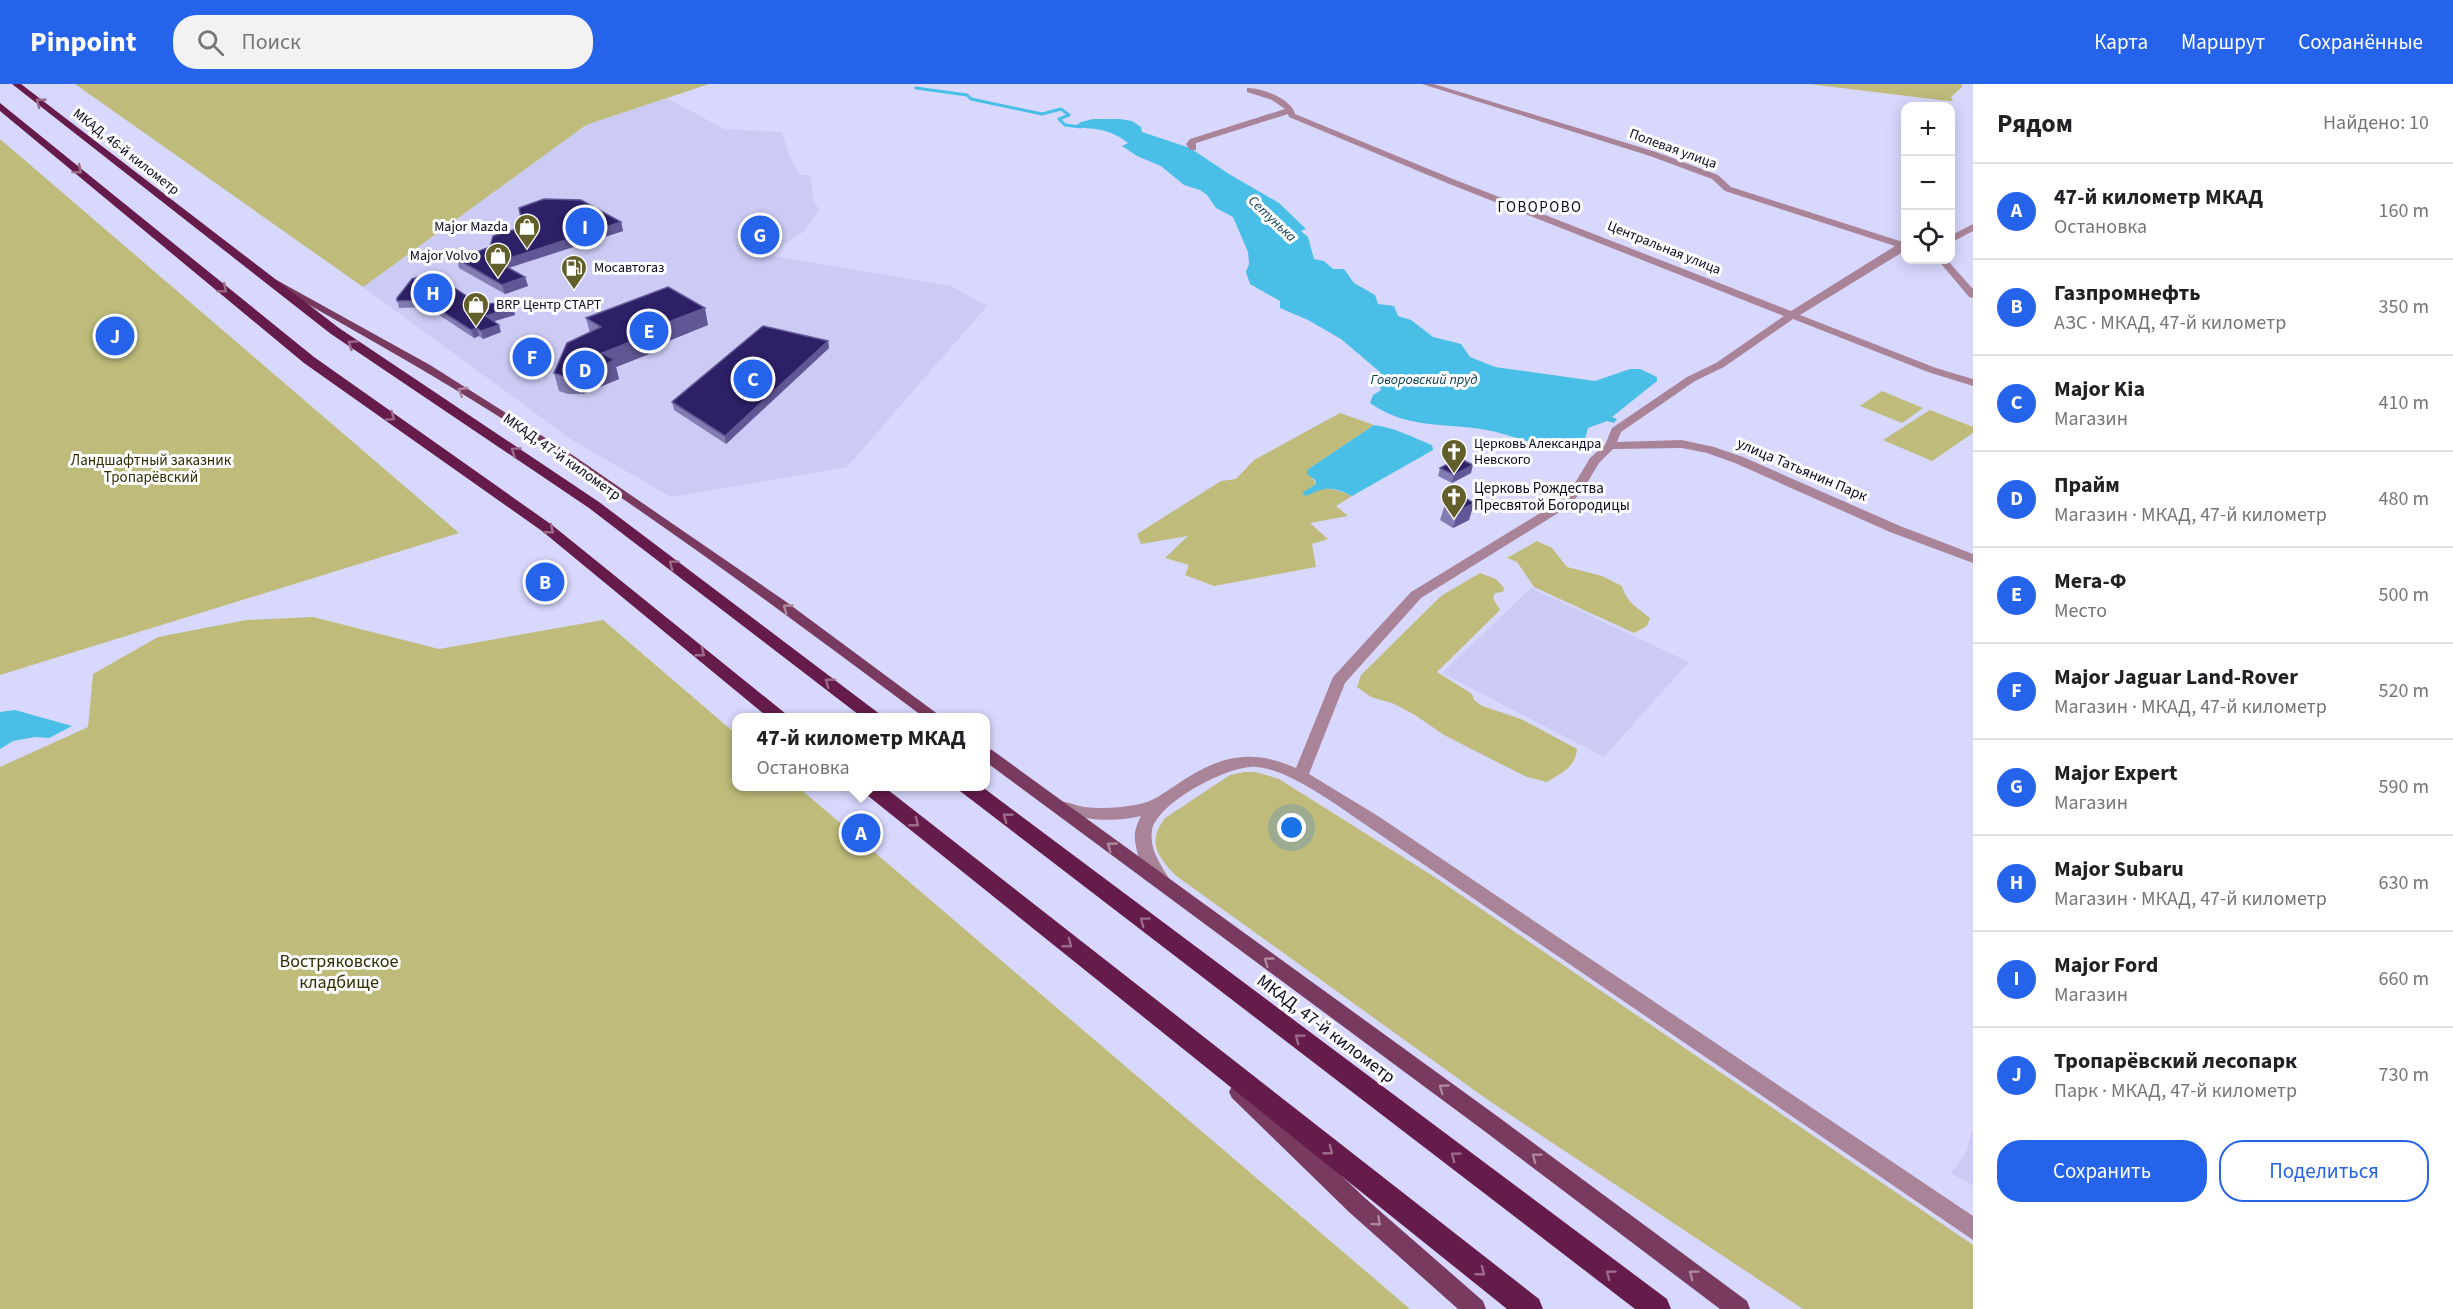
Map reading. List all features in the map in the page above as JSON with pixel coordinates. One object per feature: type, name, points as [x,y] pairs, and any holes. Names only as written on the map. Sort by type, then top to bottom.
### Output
[{"type":"highway","name":"МКАД, 46-й километр","points":[[16,84],[219,241]]},
{"type":"highway","points":[[0,106],[309,360],[547,528],[777,713]]},
{"type":"highway","name":"МКАД, 47-й километр","points":[[219,241],[352,344],[594,506],[871,713]]},
{"type":"highway","points":[[875,791],[1529,1309]]},
{"type":"highway","name":"МКАД, 47-й километр","points":[[974,791],[1657,1309]]},
{"type":"main road","points":[[262,275],[341,318],[514,422],[753,582],[931,713]]},
{"type":"main road","points":[[990,757],[1490,1123],[1739,1309]]},
{"type":"main road","points":[[1167,1023],[1357,1205],[1475,1309]]},
{"type":"street","name":"Полевая улица","points":[[1426,84],[1629,146],[1715,177],[1728,189],[1901,245]]},
{"type":"street","name":"Центральная улица","points":[[1250,90],[1276,100],[1291,110],[1292,115],[1318,127],[1932,370],[1973,383]]},
{"type":"street","points":[[1193,148],[1190,144],[1193,141],[1291,110]]},
{"type":"street","points":[[1955,237],[1973,227]]},
{"type":"street","points":[[1300,777],[1338,681],[1416,595],[1559,507],[1577,490],[1594,460],[1610,446],[1616,430],[1691,379],[1729,360],[1792,315],[1901,248]]},
{"type":"street","points":[[1946,264],[1973,295]]},
{"type":"street","name":"улица Татьянин Парк","points":[[1610,446],[1682,444],[1710,450],[1739,460],[1904,533],[1973,559]]},
{"type":"street","points":[[1165,886],[1146,855],[1143,836],[1146,820],[1159,806],[1227,764],[1258,761],[1300,777],[1467,885],[1973,1229]]},
{"type":"street","points":[[1053,804],[1073,812],[1091,814],[1136,812],[1159,806]]},
{"type":"shaded area","points":[[667,98],[724,129],[782,132],[790,157],[800,175],[811,175],[813,201],[820,210],[802,233],[780,247],[773,256],[951,286],[987,306],[847,467],[671,497],[572,440],[363,287],[586,125]]},
{"type":"shaded area","points":[[1531,588],[1689,662],[1604,757],[1442,673]]},
{"type":"shaded area","points":[[1973,1128],[1973,1186],[1951,1173],[1966,1152]]},
{"type":"green space","points":[[75,84],[709,84],[586,125],[363,287]]},
{"type":"green space","points":[[1809,84],[1962,84],[1962,87],[1951,97],[1953,101],[1948,101]]},
{"type":"green space","name":"Ландшафтный заказник Тропарёвский","points":[[0,139],[459,533],[0,675]]},
{"type":"green space","points":[[1882,391],[1923,408],[1902,423],[1860,406]]},
{"type":"green space","points":[[1930,410],[1973,427],[1973,433],[1932,461],[1883,440]]},
{"type":"green space","points":[[1340,413],[1374,425],[1307,470],[1316,484],[1303,493],[1327,489],[1352,496],[1336,506],[1348,516],[1310,523],[1328,539],[1312,544],[1316,567],[1214,586],[1185,575],[1189,565],[1165,558],[1188,536],[1141,544],[1137,534],[1221,481],[1236,479],[1254,460]]},
{"type":"green space","points":[[1537,541],[1552,548],[1567,567],[1602,576],[1622,586],[1629,601],[1650,618],[1647,626],[1634,633],[1534,587],[1517,562],[1507,558]]},
{"type":"green space","points":[[1480,573],[1496,579],[1504,588],[1503,592],[1495,593],[1493,598],[1500,610],[1437,672],[1472,694],[1474,700],[1482,706],[1521,719],[1577,749],[1574,761],[1562,773],[1547,782],[1527,777],[1505,766],[1444,735],[1415,715],[1392,703],[1371,697],[1357,687],[1361,675],[1441,596]]},
{"type":"green space","name":"Востряковское кладбище","points":[[313,617],[439,649],[603,620],[732,731],[732,791],[803,791],[1410,1309],[0,1309],[0,767],[88,727],[93,674],[158,637],[246,620]]},
{"type":"green space","points":[[1256,772],[1279,779],[1433,876],[1973,1245],[1973,1309],[1803,1309],[1488,1100],[1175,875],[1159,855],[1157,848],[1156,834],[1165,818],[1230,775]]},
{"type":"water","name":"Говоровский пруд","points":[[1093,119],[1132,121],[1141,127],[1142,132],[1190,148],[1279,203],[1306,229],[1301,231],[1308,237],[1314,259],[1324,261],[1333,269],[1344,269],[1354,283],[1375,295],[1378,304],[1394,306],[1398,316],[1411,320],[1433,337],[1461,344],[1470,357],[1495,367],[1595,381],[1630,369],[1640,369],[1657,377],[1657,381],[1612,417],[1617,419],[1614,423],[1607,421],[1588,428],[1585,439],[1569,447],[1541,445],[1479,429],[1416,422],[1385,412],[1370,403],[1373,395],[1381,390],[1378,382],[1380,372],[1341,339],[1308,320],[1280,308],[1280,301],[1250,284],[1246,272],[1249,264],[1248,252],[1233,217],[1216,208],[1207,195],[1200,190],[1184,185],[1161,166],[1137,156],[1122,146],[1128,143],[1122,138],[1103,130],[1074,127],[1081,122]]},
{"type":"water","points":[[1374,425],[1396,430],[1432,445],[1433,450],[1352,496],[1329,489],[1306,496],[1302,493],[1316,484],[1315,480],[1307,474],[1307,470]]},
{"type":"water","points":[[15,710],[72,726],[49,738],[35,737],[13,741],[0,749],[0,712]]},
{"type":"building","points":[[544,199],[581,200],[621,222],[498,262],[525,277],[502,285],[457,259],[490,247],[493,236],[523,227],[519,208]]},
{"type":"building","points":[[432,273],[480,305],[512,301],[513,307],[486,316],[499,325],[481,331],[477,328],[471,330],[424,300],[397,301],[412,279]]},
{"type":"building","points":[[668,287],[705,308],[653,328],[658,331],[602,353],[615,360],[579,376],[563,376],[554,373],[567,343],[601,327],[586,318]]},
{"type":"building","points":[[763,326],[828,341],[725,436],[672,402]]},
{"type":"building","points":[[1459,458],[1473,465],[1454,475],[1440,468]]},
{"type":"building","points":[[1461,496],[1474,503],[1458,511],[1445,504]]},
{"type":"waterway","name":"Сетунька","points":[[916,88],[967,95],[971,99],[1042,114],[1061,109],[1069,115],[1059,119],[1065,125],[1081,127]]},
{"type":"place","name":"Major Ford","points":[[585,227]]},
{"type":"place","name":"Major Expert","points":[[760,235]]},
{"type":"place","name":"Major Mazda","points":[[527,250]]},
{"type":"place","name":"Major Volvo","points":[[498,279]]},
{"type":"place","name":"Мосавтогаз","points":[[574,291]]},
{"type":"place","name":"Major Subaru","points":[[433,293]]},
{"type":"place","name":"BRP Центр СТАРТ","points":[[476,328]]},
{"type":"place","name":"Мега-Ф","points":[[649,331]]},
{"type":"place","name":"Тропарёвский лесопарк","points":[[115,336]]},
{"type":"place","name":"Major Jaguar Land-Rover","points":[[532,357]]},
{"type":"place","name":"Прайм","points":[[585,370]]},
{"type":"place","name":"Major Kia","points":[[753,379]]},
{"type":"place","name":"Церковь Александра Невского","points":[[1454,475]]},
{"type":"place","name":"Церковь Рождества Пресвятой Богородицы","points":[[1454,520]]},
{"type":"place","name":"Газпромнефть","points":[[545,582]]},
{"type":"place","name":"47-й километр МКАД","points":[[861,833]]},
{"type":"district","name":"ГОВОРОВО","points":[[1540,207]]}]
